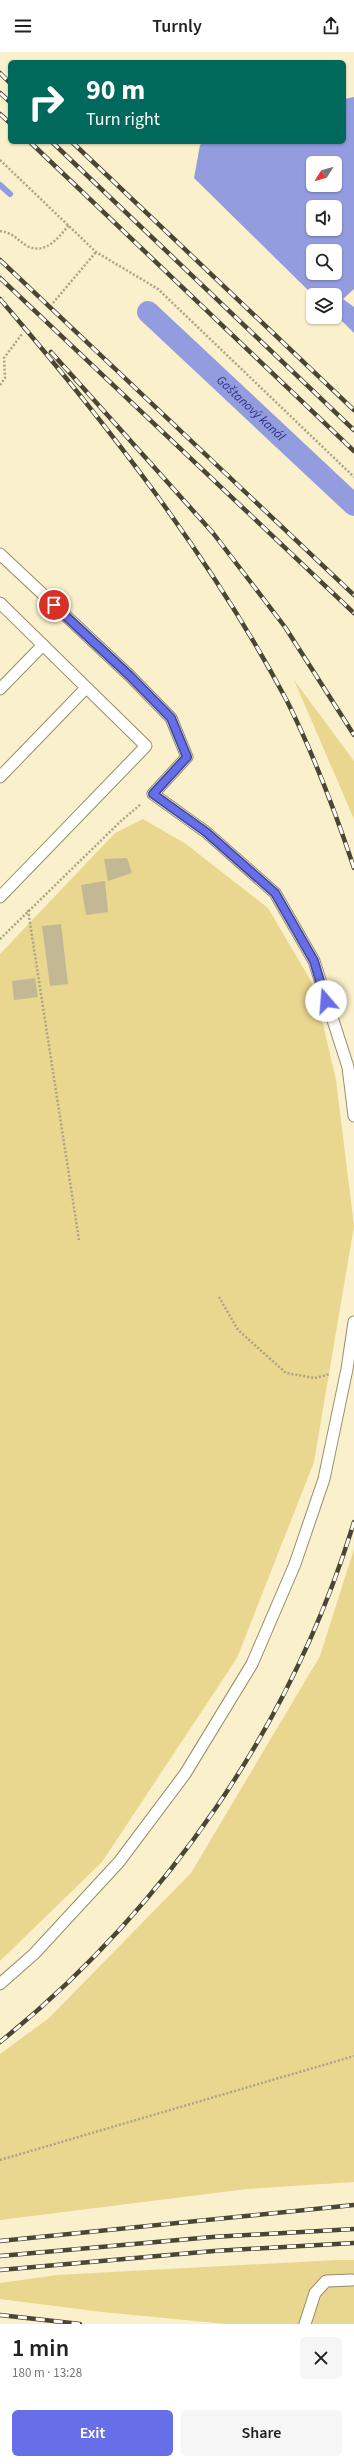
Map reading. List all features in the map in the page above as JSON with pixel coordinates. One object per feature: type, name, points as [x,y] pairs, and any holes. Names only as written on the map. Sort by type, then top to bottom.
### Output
[{"type":"lane","points":[[0,554],[130,676],[171,718],[187,757],[153,794],[206,832],[275,893],[314,961],[348,1068],[354,1116]]},
{"type":"lane","points":[[0,604],[146,746],[0,897]]},
{"type":"lane","points":[[0,689],[43,645]]},
{"type":"lane","points":[[0,776],[86,688]]},
{"type":"lane","points":[[0,1984],[34,1954],[119,1862],[185,1774],[252,1664],[295,1564],[324,1479],[347,1369],[354,1322]]},
{"type":"lane","points":[[305,2324],[315,2293],[326,2281],[352,2280]]},
{"type":"path","points":[[0,160],[96,252],[158,289],[354,477]]},
{"type":"path","points":[[0,230],[18,237],[27,246],[36,248],[48,247],[69,225]]},
{"type":"path","points":[[53,303],[96,252]]},
{"type":"path","points":[[0,385],[6,378],[4,358],[22,334]]},
{"type":"path","points":[[0,939],[28,910],[122,820],[153,794]]},
{"type":"path","points":[[28,910],[79,1240]]},
{"type":"path","points":[[219,1297],[238,1330],[286,1373],[315,1378],[347,1369]]},
{"type":"path","points":[[0,2160],[354,2056]]},
{"type":"shaded area","points":[[294,680],[354,761],[354,819]]},
{"type":"shaded area","points":[[143,819],[186,844],[268,908],[314,986],[336,1080],[354,1226],[314,1462],[237,1658],[102,1862],[0,1961],[0,954],[115,833]]},
{"type":"shaded area","points":[[354,1549],[354,2182],[247,2189],[0,2220],[0,2054],[49,2018],[191,1873],[320,1656]]},
{"type":"shaded area","points":[[354,2260],[354,2324],[227,2324],[102,2312],[0,2299],[0,2283],[57,2275]]},
{"type":"water","points":[[354,97],[354,289],[343,299],[354,307],[354,333],[342,321],[342,288],[306,288],[194,178],[201,144],[346,144],[346,99]]},
{"type":"building","points":[[127,858],[132,873],[108,881],[104,859]]},
{"type":"building","points":[[105,881],[108,912],[86,915],[81,885]]},
{"type":"building","points":[[61,924],[68,984],[50,986],[42,926]]},
{"type":"building","points":[[35,978],[38,997],[14,1000],[12,981]]},
{"type":"waterway","points":[[0,185],[10,194]]},
{"type":"waterway","name":"Gaštanový kanál","points":[[148,312],[354,505]]},
{"type":"railway","points":[[0,73],[8,81]]},
{"type":"railway","points":[[0,93],[8,100]]},
{"type":"railway","points":[[0,114],[8,121]]},
{"type":"railway","points":[[32,144],[354,451]]},
{"type":"railway","points":[[54,144],[354,430]]},
{"type":"railway","points":[[74,144],[354,410]]},
{"type":"railway","points":[[0,260],[354,595]]},
{"type":"railway","points":[[0,278],[354,613]]},
{"type":"railway","points":[[0,299],[118,443],[191,543],[225,595],[257,647],[297,721],[324,783],[354,868]]},
{"type":"railway","points":[[51,352],[213,533],[285,627],[354,735]]},
{"type":"railway","points":[[0,2042],[60,1990],[116,1933],[168,1873],[216,1808],[258,1741],[296,1670],[328,1597],[354,1522]]},
{"type":"railway","points":[[0,2241],[354,2205]]},
{"type":"railway","points":[[0,2256],[212,2237],[354,2229]]},
{"type":"railway","points":[[0,2270],[214,2251],[354,2243]]},
{"type":"railway","points":[[0,2315],[80,2324]]},
{"type":"route","points":[[54,605],[130,676],[171,718],[187,757],[153,794],[206,832],[275,893],[314,961],[326,1001]]}]
